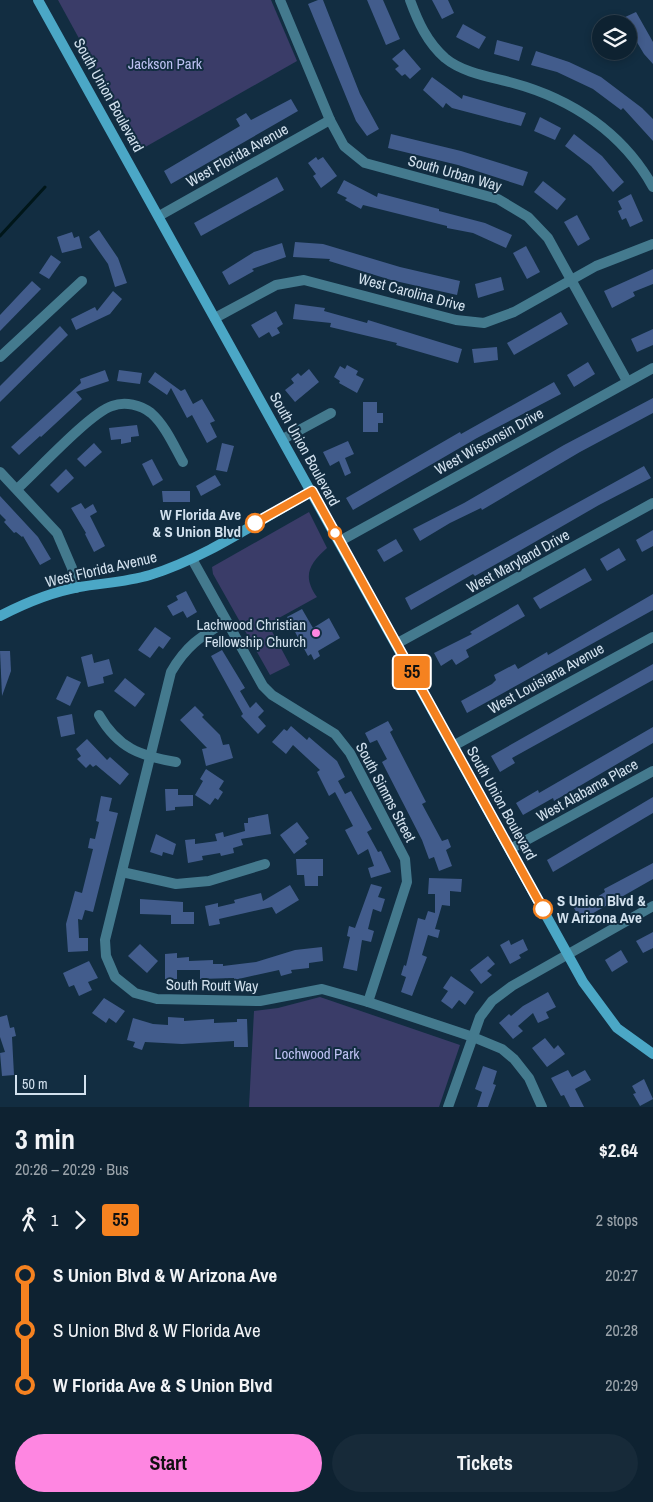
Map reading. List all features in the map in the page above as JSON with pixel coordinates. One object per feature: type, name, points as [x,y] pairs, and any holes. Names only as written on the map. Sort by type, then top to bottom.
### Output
[{"type":"main road","name":"South Union Boulevard","points":[[38,0],[340,541],[586,988],[609,1020],[624,1034],[653,1054]]},
{"type":"main road","name":"West Florida Avenue","points":[[0,616],[43,597],[76,588],[148,576],[192,559],[312,491]]},
{"type":"street","name":"South Urban Way","points":[[280,0],[330,120],[344,146],[365,163],[498,200],[520,210],[543,230],[627,381]]},
{"type":"street","points":[[410,0],[425,34],[446,59],[464,68],[540,91],[576,108],[619,142],[634,159],[653,187]]},
{"type":"street","name":"West Florida Avenue","points":[[159,216],[330,120]]},
{"type":"street","name":"West Carolina Drive","points":[[215,318],[276,285],[304,280],[456,320],[484,323],[504,317],[596,266],[653,244]]},
{"type":"street","points":[[0,357],[82,280]]},
{"type":"street","name":"West Wisconsin Drive","points":[[340,541],[653,368]]},
{"type":"street","points":[[17,489],[102,410],[120,404],[137,405],[151,413],[163,427],[183,462]]},
{"type":"street","points":[[283,439],[331,413]]},
{"type":"street","points":[[0,472],[57,533],[72,568],[76,588]]},
{"type":"street","name":"West Maryland Drive","points":[[396,644],[653,503]]},
{"type":"street","name":"South Simms Street","points":[[192,559],[263,686],[272,695],[335,734],[350,753],[404,859],[407,882],[368,1002]]},
{"type":"street","name":"South Routt Way","points":[[226,622],[196,639],[182,654],[171,672],[105,940],[106,956],[115,976],[135,992],[157,999],[180,1001],[260,1001],[322,989],[368,1002],[473,1037],[502,1049],[514,1058],[529,1078],[542,1107]]},
{"type":"street","name":"West Louisiana Avenue","points":[[453,746],[653,637]]},
{"type":"street","points":[[99,715],[117,740],[136,752],[151,758],[176,762]]},
{"type":"street","name":"West Alabama Place","points":[[510,849],[653,771]]},
{"type":"street","points":[[122,872],[176,884],[209,881],[266,864]]},
{"type":"street","points":[[448,1107],[480,1017],[492,1001],[512,986],[653,906]]},
{"type":"green space","name":"Jackson Park","points":[[58,0],[271,0],[297,61],[140,150]]},
{"type":"green space","points":[[309,512],[327,548],[316,559],[310,571],[310,583],[317,597],[268,624],[290,665],[270,675],[213,574],[212,567]]},
{"type":"green space","name":"Lochwood Park","points":[[320,997],[460,1045],[439,1107],[249,1107],[254,1011],[278,1008]]},
{"type":"building","points":[[323,0],[360,94],[379,129],[367,136],[356,121],[308,4]]},
{"type":"building","points":[[367,0],[383,0],[400,39],[386,45]]},
{"type":"building","points":[[432,0],[448,0],[454,13],[442,19]]},
{"type":"building","points":[[636,12],[653,42],[653,64],[637,42],[637,15],[630,15]]},
{"type":"building","points":[[463,24],[486,37],[479,49],[456,37]]},
{"type":"building","points":[[497,40],[523,47],[519,61],[494,54]]},
{"type":"building","points":[[404,49],[421,69],[410,79],[405,74],[402,76],[395,69],[399,66],[392,59]]},
{"type":"building","points":[[536,51],[569,62],[601,77],[642,108],[653,119],[653,141],[623,108],[621,110],[593,89],[557,72],[531,65]]},
{"type":"building","points":[[432,77],[462,99],[463,95],[526,113],[521,126],[452,108],[446,103],[443,108],[423,90]]},
{"type":"building","points":[[291,99],[298,111],[171,184],[164,171],[240,126],[236,119],[246,113],[251,120]]},
{"type":"building","points":[[540,117],[561,128],[555,140],[534,131]]},
{"type":"building","points":[[391,134],[461,151],[528,172],[523,186],[458,165],[388,148]]},
{"type":"building","points":[[574,134],[602,156],[624,182],[613,192],[591,166],[565,146]]},
{"type":"building","points":[[316,157],[318,160],[323,157],[337,176],[321,188],[313,176],[316,174],[308,163]]},
{"type":"building","points":[[277,177],[284,190],[201,236],[194,223]]},
{"type":"building","points":[[344,180],[377,197],[378,193],[439,209],[439,211],[485,223],[512,235],[506,248],[473,233],[447,228],[447,226],[363,205],[361,209],[337,193]]},
{"type":"building","points":[[543,181],[566,199],[557,210],[534,192]]},
{"type":"building","points":[[631,194],[643,221],[630,227],[626,218],[622,220],[618,211],[622,209],[618,201]]},
{"type":"building","points":[[577,215],[590,239],[578,246],[564,222]]},
{"type":"building","points":[[99,230],[118,258],[127,283],[115,287],[108,264],[89,237]]},
{"type":"building","points":[[72,232],[74,238],[79,236],[82,248],[62,253],[57,237]]},
{"type":"building","points":[[295,242],[323,244],[400,267],[460,281],[457,295],[391,280],[329,261],[330,259],[293,257]]},
{"type":"building","points":[[282,243],[286,257],[252,269],[254,271],[229,285],[222,272],[254,252]]},
{"type":"building","points":[[526,246],[540,272],[527,279],[513,253]]},
{"type":"building","points":[[51,255],[61,262],[49,279],[39,273]]},
{"type":"building","points":[[653,269],[653,284],[633,292],[635,296],[612,308],[604,291]]},
{"type":"building","points":[[501,277],[504,290],[478,298],[475,284]]},
{"type":"building","points":[[32,281],[41,289],[0,331],[0,315]]},
{"type":"building","points":[[113,291],[122,299],[110,314],[76,330],[71,319],[95,307],[97,311]]},
{"type":"building","points":[[295,304],[325,308],[324,311],[367,323],[368,320],[462,349],[458,363],[396,345],[397,343],[330,327],[331,323],[293,319]]},
{"type":"building","points":[[276,311],[283,324],[277,328],[280,333],[272,337],[269,332],[259,338],[251,325]]},
{"type":"building","points":[[561,312],[568,324],[514,355],[507,343]]},
{"type":"building","points":[[60,326],[68,335],[0,402],[0,386]]},
{"type":"building","points":[[653,329],[653,345],[637,352],[631,339]]},
{"type":"building","points":[[497,347],[498,360],[474,363],[472,349]]},
{"type":"building","points":[[588,362],[595,374],[574,387],[567,375]]},
{"type":"building","points":[[347,365],[358,371],[356,375],[364,379],[357,393],[339,383],[340,381],[334,377],[340,366],[345,369]]},
{"type":"building","points":[[309,369],[319,382],[295,402],[285,390],[294,383],[291,379],[298,373],[301,376]]},
{"type":"building","points":[[105,370],[109,381],[76,392],[82,399],[41,437],[19,455],[11,447],[81,383],[80,379]]},
{"type":"building","points":[[119,370],[142,373],[140,384],[117,381]]},
{"type":"building","points":[[155,372],[181,391],[185,389],[193,404],[202,399],[215,421],[210,423],[217,437],[207,443],[192,415],[187,418],[171,388],[167,395],[148,382]]},
{"type":"building","points":[[554,382],[561,394],[477,438],[353,510],[346,498],[460,432],[461,434]]},
{"type":"building","points":[[653,398],[653,413],[580,452],[482,510],[481,508],[450,523],[420,541],[413,529],[464,503],[564,445]]},
{"type":"building","points":[[363,402],[377,402],[377,413],[383,413],[383,423],[378,423],[378,432],[363,432]]},
{"type":"building","points":[[137,425],[139,436],[131,437],[131,442],[121,444],[121,439],[111,440],[109,428]]},
{"type":"building","points":[[348,441],[354,454],[345,458],[351,473],[345,476],[339,461],[330,466],[323,452]]},
{"type":"building","points":[[94,443],[102,452],[85,467],[77,459]]},
{"type":"building","points":[[222,443],[234,446],[227,472],[216,470]]},
{"type":"building","points":[[152,459],[163,480],[153,486],[142,464]]},
{"type":"building","points":[[644,466],[651,478],[599,505],[475,576],[473,574],[411,610],[405,598]]},
{"type":"building","points":[[66,469],[74,478],[58,493],[50,485]]},
{"type":"building","points":[[215,475],[221,485],[201,496],[196,486]]},
{"type":"building","points":[[162,491],[190,491],[190,502],[163,502]]},
{"type":"building","points":[[0,496],[38,537],[51,559],[40,565],[23,536],[16,532],[14,533],[4,522],[6,520],[0,514]]},
{"type":"building","points":[[81,503],[85,509],[93,504],[97,512],[90,516],[105,546],[94,552],[86,533],[71,508]]},
{"type":"building","points":[[653,530],[653,546],[642,552],[636,540]]},
{"type":"building","points":[[396,539],[403,551],[384,562],[377,550]]},
{"type":"building","points":[[619,548],[626,560],[607,571],[600,559]]},
{"type":"building","points":[[585,568],[592,580],[540,609],[533,598]]},
{"type":"building","points":[[186,591],[197,612],[187,618],[183,611],[173,616],[167,606],[178,600],[176,596]]},
{"type":"building","points":[[653,594],[653,610],[467,713],[461,701],[492,684],[496,680],[494,675],[515,664],[518,669],[547,652],[548,655]]},
{"type":"building","points":[[518,604],[525,616],[466,650],[469,657],[456,665],[452,659],[441,666],[434,653],[472,634],[470,632]]},
{"type":"building","name":"Lachwood Christian Fellowship Church","points":[[302,609],[313,628],[329,618],[340,638],[318,651],[320,656],[314,660],[311,654],[308,656],[287,617]]},
{"type":"building","points":[[155,627],[171,638],[163,649],[159,646],[150,658],[138,650]]},
{"type":"building","points":[[222,650],[245,688],[240,691],[250,708],[256,702],[264,711],[258,717],[266,726],[258,734],[241,716],[243,714],[211,656]]},
{"type":"building","points":[[0,651],[10,651],[11,671],[2,696]]},
{"type":"building","points":[[92,654],[94,663],[109,659],[113,674],[103,677],[104,683],[88,687],[81,657]]},
{"type":"building","points":[[653,664],[653,680],[512,758],[515,763],[500,772],[491,756]]},
{"type":"building","points":[[67,676],[81,682],[70,706],[56,699]]},
{"type":"building","points":[[125,678],[145,694],[135,707],[114,691]]},
{"type":"building","points":[[195,706],[204,715],[202,717],[220,735],[223,745],[229,744],[233,758],[206,766],[202,749],[207,748],[180,720]]},
{"type":"building","points":[[72,714],[75,734],[61,737],[57,717]]},
{"type":"building","points":[[388,721],[393,730],[390,732],[426,802],[422,804],[442,841],[448,839],[451,847],[446,850],[452,866],[439,871],[434,857],[429,859],[422,840],[382,762],[387,759],[377,740],[370,743],[365,733]]},
{"type":"building","points":[[291,726],[307,740],[309,737],[337,761],[345,777],[338,781],[345,794],[351,791],[372,829],[367,832],[378,852],[381,851],[391,872],[371,878],[368,868],[374,866],[368,849],[358,855],[345,830],[353,826],[335,792],[329,796],[317,772],[320,770],[293,745],[286,754],[272,742],[284,729],[287,731]]},
{"type":"building","points":[[653,727],[653,743],[554,801],[553,798],[523,815],[516,803],[538,790],[539,793]]},
{"type":"building","points":[[87,739],[107,760],[110,757],[129,774],[120,785],[96,765],[93,767],[90,764],[86,768],[77,759],[81,756],[76,749]]},
{"type":"building","points":[[206,769],[224,781],[219,789],[223,792],[218,800],[215,798],[210,805],[195,795],[203,781],[200,779]]},
{"type":"building","points":[[165,789],[178,789],[178,795],[193,795],[193,806],[175,807],[175,810],[166,811]]},
{"type":"building","points":[[101,796],[112,798],[109,811],[118,813],[93,912],[85,910],[82,920],[78,919],[79,938],[88,938],[88,951],[68,952],[66,924],[75,891],[82,893],[93,849],[88,848],[90,838],[95,839],[99,822],[96,821]]},
{"type":"building","points":[[653,797],[653,813],[553,872],[547,860]]},
{"type":"building","points":[[268,814],[271,834],[241,839],[243,845],[233,848],[234,853],[221,856],[220,853],[202,856],[203,860],[188,863],[185,840],[195,839],[195,844],[217,841],[215,834],[223,832],[224,837],[245,831],[244,823],[248,823],[248,818]]},
{"type":"building","points":[[297,822],[309,838],[305,841],[307,844],[294,854],[280,835]]},
{"type":"building","points":[[156,834],[176,844],[173,855],[163,852],[162,856],[150,852]]},
{"type":"building","points":[[296,859],[323,859],[323,876],[318,876],[318,886],[305,886],[304,875],[297,875]]},
{"type":"building","points":[[653,863],[653,879],[581,920],[574,908],[591,898],[592,900],[605,892],[604,889]]},
{"type":"building","points":[[429,878],[462,879],[461,892],[450,891],[450,906],[442,905],[435,929],[440,930],[438,938],[428,935],[422,955],[427,957],[412,996],[401,992],[406,977],[401,975],[404,965],[406,966],[418,918],[425,920],[428,911],[435,913],[435,894],[428,894]]},
{"type":"building","points":[[371,884],[382,887],[378,897],[385,899],[381,912],[373,909],[368,929],[374,931],[371,942],[362,940],[357,971],[343,968],[350,937],[347,936],[349,926],[355,928]]},
{"type":"building","points":[[290,885],[299,900],[276,914],[272,907],[219,919],[220,924],[209,926],[205,906],[218,903],[218,907],[235,903],[234,900],[261,893],[263,901]]},
{"type":"building","points":[[140,899],[183,902],[183,912],[194,912],[194,924],[171,924],[171,915],[140,914]]},
{"type":"building","points":[[653,932],[653,948],[643,953],[636,941]]},
{"type":"building","points":[[523,939],[528,950],[519,955],[521,958],[510,964],[500,945],[509,940],[511,945]]},
{"type":"building","points":[[140,944],[158,961],[147,973],[128,956]]},
{"type":"building","points":[[322,947],[323,961],[309,963],[309,968],[291,970],[292,973],[281,976],[279,970],[234,980],[234,978],[200,979],[200,970],[177,970],[177,979],[165,979],[165,954],[177,953],[177,958],[189,957],[189,961],[213,960],[213,964],[223,964],[223,966],[256,962],[295,950]]},
{"type":"building","points":[[621,950],[628,962],[612,972],[605,960]]},
{"type":"building","points":[[488,956],[495,964],[487,971],[492,975],[481,984],[470,970]]},
{"type":"building","points":[[89,961],[98,978],[88,982],[92,990],[79,996],[74,985],[69,987],[63,973]]},
{"type":"building","points":[[451,976],[474,992],[465,1005],[459,1000],[452,1009],[441,1001],[448,991],[443,988]]},
{"type":"building","points":[[548,992],[556,1007],[546,1012],[549,1018],[538,1023],[533,1013],[518,1026],[523,1031],[513,1039],[499,1023],[509,1014],[511,1016],[523,1006]]},
{"type":"building","points":[[104,998],[125,1011],[116,1023],[109,1018],[106,1023],[92,1013]]},
{"type":"building","points":[[7,1015],[10,1028],[14,1027],[16,1036],[12,1037],[14,1075],[2,1076],[0,1053],[5,1052],[0,1037],[0,1017]]},
{"type":"building","points":[[168,1017],[184,1018],[184,1021],[214,1019],[214,1023],[237,1022],[237,1019],[247,1019],[248,1047],[234,1047],[234,1041],[182,1044],[145,1042],[142,1050],[133,1047],[135,1042],[127,1040],[133,1018],[153,1024],[168,1025]]},
{"type":"building","points":[[545,1038],[554,1049],[558,1045],[565,1054],[547,1067],[532,1048]]},
{"type":"building","points":[[483,1066],[497,1071],[493,1084],[496,1085],[488,1107],[477,1107],[482,1092],[475,1089]]},
{"type":"building","points":[[568,1070],[572,1077],[585,1070],[591,1080],[575,1089],[584,1107],[570,1107],[564,1095],[561,1096],[551,1078]]},
{"type":"building","points":[[644,1079],[653,1099],[640,1106],[633,1094],[636,1093],[632,1086]]},
{"type":"waterway","points":[[0,236],[45,187]]},
{"type":"bus line","name":"55","points":[[255,523],[312,491],[543,909]]},
{"type":"place","name":"W Florida Ave & S Union Blvd","points":[[255,523]]},
{"type":"place","name":"Lachwood Christian Fellowship Church","points":[[316,633]]},
{"type":"place","name":"S Union Blvd & W Arizona Ave","points":[[543,909]]}]
